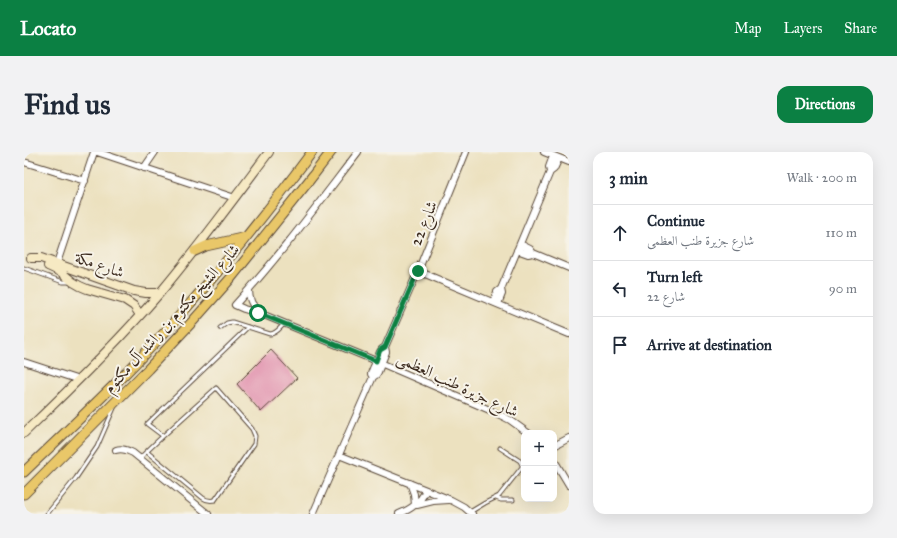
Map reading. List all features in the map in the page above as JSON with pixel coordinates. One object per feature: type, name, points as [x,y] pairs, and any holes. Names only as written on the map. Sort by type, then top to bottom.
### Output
[{"type":"main road","name":"شارع الشيخ مكتوم بن راشد آل مكتوم","points":[[24,472],[120,378],[196,297],[268,210],[312,152]]},
{"type":"main road","name":"شارع الشيخ مكتوم بن راشد آل مكتوم","points":[[24,494],[119,399],[193,321],[231,278],[331,152]]},
{"type":"main road","points":[[195,251],[206,246],[246,237]]},
{"type":"street","points":[[56,267],[84,181],[96,152],[235,198]]},
{"type":"street","points":[[144,168],[155,152]]},
{"type":"street","points":[[24,433],[79,380],[160,293],[195,251],[269,152]]},
{"type":"street","points":[[249,290],[358,152]]},
{"type":"street","name":"شارع 22","points":[[379,362],[380,350],[385,347],[418,271],[466,152]]},
{"type":"street","points":[[544,152],[569,162]]},
{"type":"street","points":[[495,303],[502,294],[501,289],[550,172],[554,169],[556,157]]},
{"type":"street","points":[[24,162],[84,181]]},
{"type":"street","points":[[518,247],[528,254],[533,253],[569,268]]},
{"type":"street","name":"شارع مكة","points":[[28,256],[40,263],[134,291],[160,293]]},
{"type":"street","name":"شارع مكة","points":[[56,267],[73,282],[87,289],[125,300],[134,306],[140,315]]},
{"type":"street","points":[[418,271],[569,334]]},
{"type":"street","name":"شارع جزيرة طنب العظمى","points":[[249,290],[235,305],[264,315],[379,362],[496,413],[510,420],[524,430]]},
{"type":"street","name":"شارع جزيرة طنب العظمى","points":[[249,290],[250,299],[254,308],[264,315]]},
{"type":"street","points":[[24,362],[79,380]]},
{"type":"street","points":[[313,514],[373,377],[371,372],[379,362]]},
{"type":"street","points":[[557,444],[569,438]]},
{"type":"street","points":[[116,450],[125,449],[133,453],[208,514]]},
{"type":"street","points":[[339,455],[451,500],[464,507],[471,513]]},
{"type":"street","points":[[557,465],[569,485]]},
{"type":"street","points":[[410,483],[414,494],[415,505]]},
{"type":"street","points":[[398,514],[415,505],[422,498],[426,490]]},
{"type":"street","points":[[415,505],[433,501],[451,500]]},
{"type":"lane","points":[[24,268],[63,282],[73,282]]},
{"type":"lane","points":[[220,328],[227,323],[232,322],[272,334],[284,324]]},
{"type":"lane","points":[[164,436],[146,424],[248,327]]},
{"type":"lane","points":[[140,458],[216,388],[255,433],[255,439],[251,449],[214,500],[210,501],[203,498],[147,452]]},
{"type":"lane","points":[[47,514],[76,478],[97,447],[119,399]]},
{"type":"lane","points":[[471,513],[501,494],[521,469],[522,465],[520,461],[500,448]]},
{"type":"lane","points":[[496,498],[501,500],[513,500]]},
{"type":"building","points":[[271,350],[297,378],[261,412],[237,384]]},
{"type":"route","points":[[258,313],[376,361],[380,350],[385,347],[418,271]]}]
